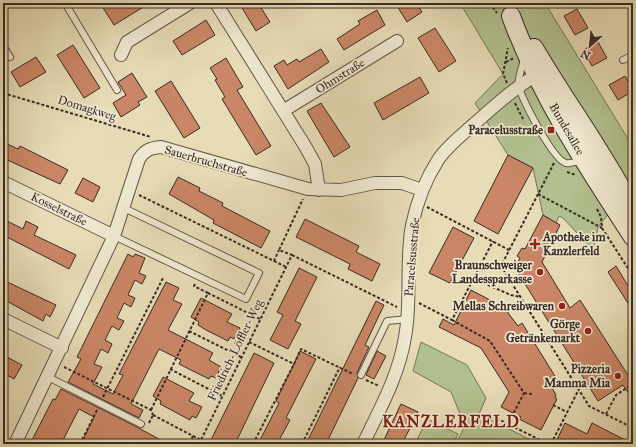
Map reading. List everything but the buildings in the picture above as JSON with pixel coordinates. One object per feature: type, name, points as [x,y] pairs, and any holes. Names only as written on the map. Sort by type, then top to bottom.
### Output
[{"type":"street","points":[[121,55],[127,42],[190,3]]},
{"type":"street","points":[[216,3],[315,164],[313,189]]},
{"type":"street","name":"Bundesallee","points":[[507,10],[524,52],[594,141],[614,173],[633,210]]},
{"type":"street","name":"Bundesallee","points":[[507,10],[541,73],[584,159],[633,237]]},
{"type":"street","name":"Ohmstraße","points":[[283,111],[397,41]]},
{"type":"street","name":"Paracelsusstraße","points":[[363,444],[389,391],[401,357],[408,316],[412,226],[422,190],[438,160],[453,142],[514,89],[541,73]]},
{"type":"street","name":"Sauerbruchstraße","points":[[15,444],[114,236],[139,159],[144,152],[151,148],[161,147],[313,189],[341,190],[382,183],[402,183],[422,190]]},
{"type":"street","name":"Kosselstraße","points":[[3,182],[114,236]]},
{"type":"street","points":[[3,318],[62,348]]},
{"type":"lane","points":[[65,3],[117,90]]},
{"type":"lane","points":[[3,46],[10,57]]},
{"type":"lane","points":[[524,52],[514,89],[557,157],[565,163],[574,163],[584,159],[594,149],[594,141]]},
{"type":"lane","points":[[623,60],[633,55]]},
{"type":"lane","points":[[114,236],[246,300],[259,273],[124,208]]},
{"type":"lane","points":[[361,376],[388,321],[408,316]]},
{"type":"lane","points":[[48,377],[141,424]]},
{"type":"path","points":[[504,74],[514,89],[526,123]]},
{"type":"path","name":"Domagkweg","points":[[3,93],[156,138],[161,147]]},
{"type":"path","points":[[557,157],[501,266],[522,297],[589,406],[633,428]]},
{"type":"path","points":[[549,159],[553,165],[558,168]]},
{"type":"path","points":[[563,171],[575,174],[579,181]]},
{"type":"path","points":[[274,261],[313,189]]},
{"type":"path","points":[[129,191],[286,267]]},
{"type":"path","points":[[538,193],[602,228]]},
{"type":"path","points":[[418,203],[509,250]]},
{"type":"path","points":[[595,206],[601,217],[602,228],[633,276]]},
{"type":"path","points":[[452,320],[493,241]]},
{"type":"path","points":[[279,250],[292,255],[408,316]]},
{"type":"path","name":"Friedrich-Löffler-Weg","points":[[200,444],[248,342],[292,255]]},
{"type":"path","points":[[80,444],[163,278]]},
{"type":"path","points":[[474,279],[512,295],[522,297]]},
{"type":"path","points":[[151,410],[208,293],[260,319]]},
{"type":"path","points":[[408,298],[490,341],[524,393],[532,394]]},
{"type":"path","points":[[189,331],[241,357]]},
{"type":"path","points":[[248,342],[294,364]]},
{"type":"path","points":[[253,444],[301,349],[354,374]]},
{"type":"path","points":[[55,362],[151,410],[153,415],[201,440]]},
{"type":"path","points":[[302,444],[340,367]]},
{"type":"path","points":[[170,369],[223,396]]},
{"type":"path","points":[[361,376],[389,391]]},
{"type":"path","points":[[606,414],[616,395],[633,384]]},
{"type":"path","points":[[551,444],[579,389]]},
{"type":"path","points":[[508,424],[524,393]]},
{"type":"path","points":[[554,405],[567,412]]},
{"type":"path","points":[[488,414],[548,444]]},
{"type":"path","points":[[189,444],[193,436]]},
{"type":"green space","points":[[460,3],[545,3],[633,147],[633,237],[617,203],[598,227],[593,250],[563,218],[559,216],[556,223],[543,215],[533,168],[508,155],[475,103],[503,74]]},
{"type":"green space","points":[[421,342],[467,365],[486,398],[479,414],[539,444],[456,444],[465,426],[451,392],[413,371]]},
{"type":"green space","points":[[427,419],[458,434],[453,444],[415,444]]},
{"type":"place","name":"Paracelusstraße","points":[[551,130]]},
{"type":"place","name":"Apotheke im Kanzlerfeld","points":[[535,244]]},
{"type":"place","name":"Braunschweiger Landessparkasse","points":[[540,272]]},
{"type":"place","name":"Mellas Schreibwaren","points":[[562,306]]},
{"type":"place","name":"Görge Getränkemarkt","points":[[588,331]]},
{"type":"place","name":"Pizzeria Mamma Mia","points":[[618,376]]},
{"type":"district","name":"KANZLERFELD","points":[[451,421]]}]
